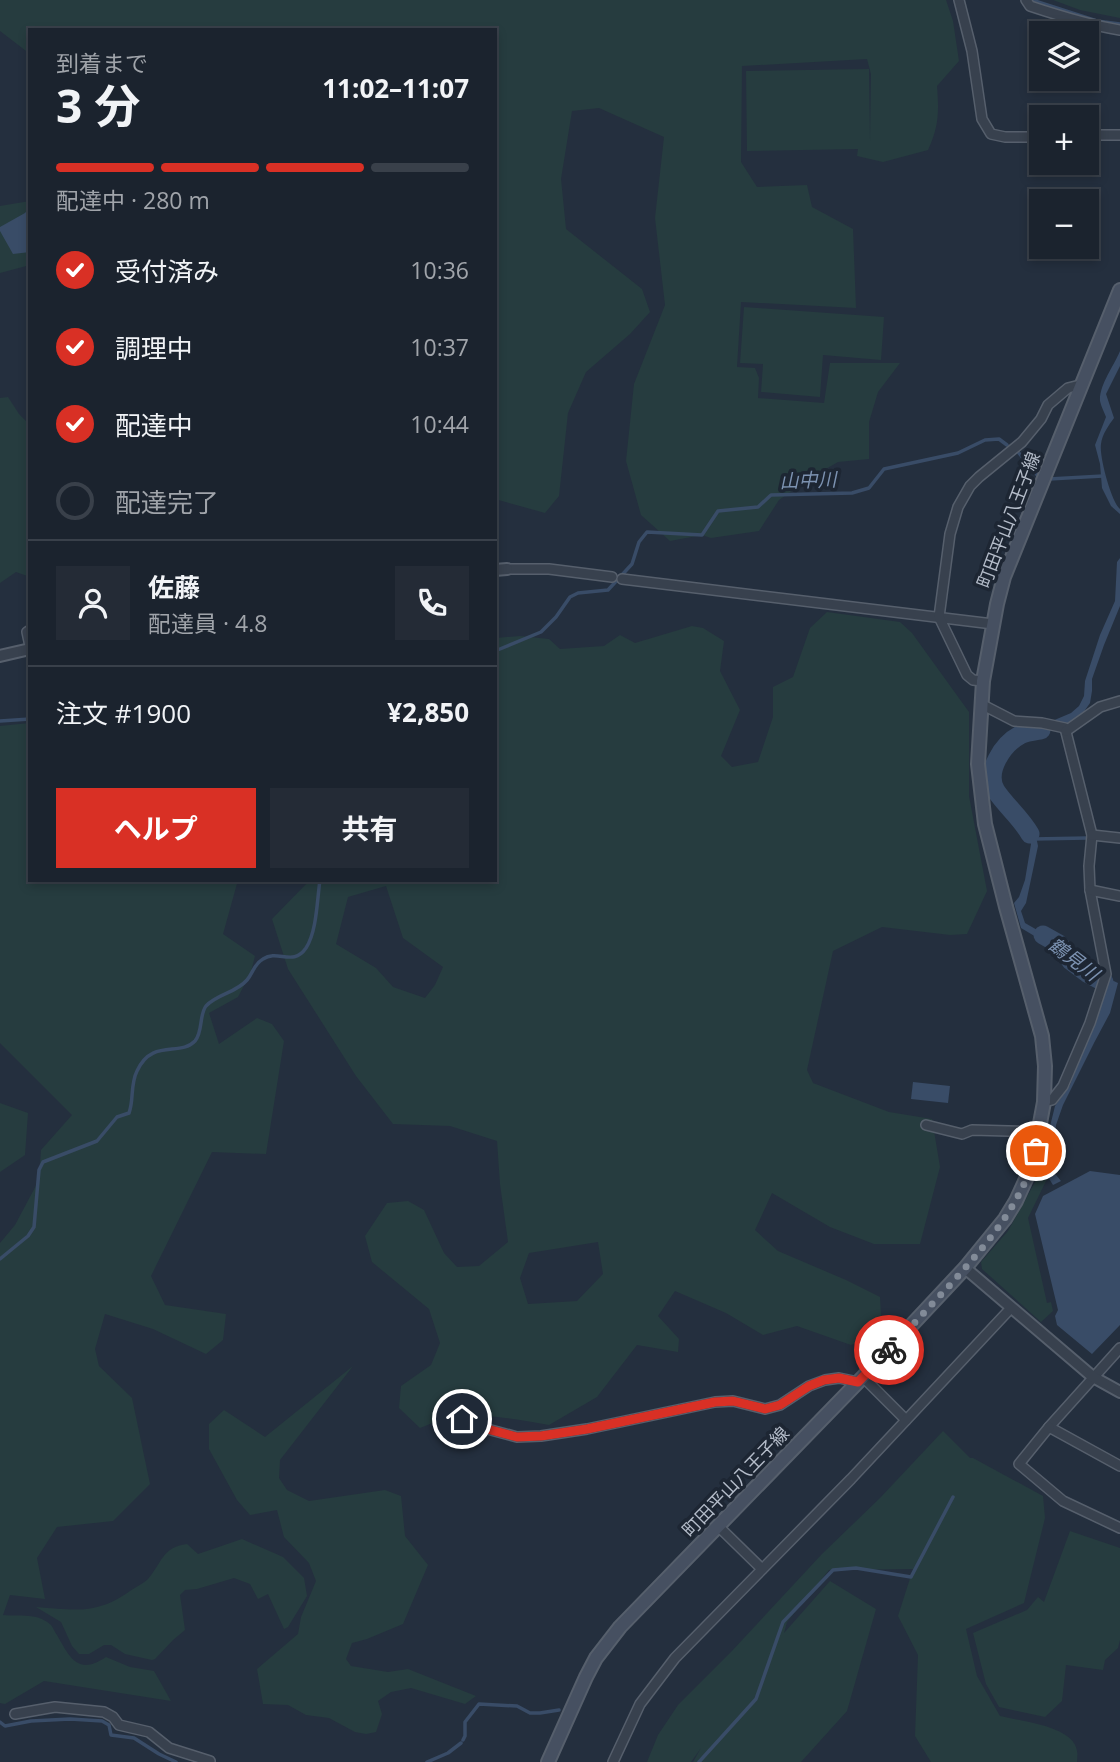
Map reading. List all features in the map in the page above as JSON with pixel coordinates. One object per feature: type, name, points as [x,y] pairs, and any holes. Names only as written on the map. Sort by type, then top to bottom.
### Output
[{"type":"main road","name":"町田平山八王子線","points":[[548,1762],[586,1677],[620,1627],[965,1268],[993,1235],[1016,1201],[1032,1166],[1044,1102],[1042,1036],[985,824],[978,764],[983,681],[1004,577],[1080,385],[1117,306],[1120,290]]},
{"type":"street","points":[[959,0],[972,51],[982,119],[991,134],[1005,137],[1029,136]]},
{"type":"street","points":[[1026,0],[1030,6],[1096,26],[1120,30]]},
{"type":"street","points":[[1099,135],[1120,135]]},
{"type":"street","points":[[983,681],[973,680],[967,675],[939,617],[950,534],[963,496],[979,477],[1022,442],[1041,419],[1048,405],[1068,388],[1080,385]]},
{"type":"street","points":[[497,570],[550,569],[993,624]]},
{"type":"street","points":[[0,656],[28,648]]},
{"type":"street","points":[[981,704],[1014,721],[1042,723],[1066,729],[1100,707],[1120,701]]},
{"type":"street","points":[[1044,1102],[1052,1100],[1063,1086],[1090,1023],[1106,976],[1090,890],[1092,835],[1066,729]]},
{"type":"street","points":[[1092,835],[1120,838]]},
{"type":"street","points":[[1090,890],[1120,896]]},
{"type":"street","points":[[926,1125],[962,1134],[972,1130],[1040,1132]]},
{"type":"street","points":[[965,1268],[1093,1377],[1120,1392]]},
{"type":"street","points":[[613,1762],[636,1711],[675,1658],[851,1479],[1011,1308]]},
{"type":"street","points":[[1120,1348],[1018,1464],[1063,1501],[1120,1528]]},
{"type":"street","points":[[462,1419],[476,1426],[517,1437],[541,1436],[715,1402],[733,1401],[765,1409],[780,1405],[809,1386],[839,1378],[860,1380],[906,1420]]},
{"type":"street","points":[[1049,1427],[1120,1466]]},
{"type":"street","points":[[718,1526],[762,1569]]},
{"type":"street","points":[[15,1714],[55,1707],[104,1712],[113,1717],[119,1725],[149,1732],[169,1748],[210,1761]]},
{"type":"green space","points":[[0,0],[946,0],[953,21],[959,61],[937,86],[937,119],[928,150],[883,162],[857,156],[858,149],[747,151],[746,71],[869,69],[870,141],[871,74],[867,59],[742,66],[741,162],[757,187],[807,185],[812,207],[853,229],[856,308],[741,302],[737,367],[755,368],[759,378],[758,398],[824,403],[830,363],[900,363],[878,392],[869,422],[869,459],[838,462],[808,479],[779,500],[759,531],[711,538],[702,535],[670,541],[641,515],[626,461],[634,384],[665,305],[655,218],[664,137],[599,108],[572,111],[561,179],[566,229],[642,289],[650,312],[630,334],[586,372],[568,413],[559,496],[545,513],[497,500],[497,28],[28,28],[28,52],[0,31]]},
{"type":"green space","points":[[1053,0],[1120,0],[1120,18],[1080,10]]},
{"type":"green space","points":[[28,201],[28,266],[0,273],[0,206]]},
{"type":"green space","points":[[744,307],[884,317],[881,360],[823,355],[820,397],[761,392],[763,364],[740,363]]},
{"type":"green space","points":[[8,397],[28,423],[28,576],[16,572],[0,583],[0,398]]},
{"type":"green space","points":[[827,612],[900,622],[912,633],[969,712],[969,796],[987,891],[967,934],[950,935],[882,927],[833,951],[807,1070],[813,1083],[889,1112],[932,1119],[940,1167],[920,1244],[874,1244],[830,1227],[772,1193],[755,1230],[778,1251],[880,1297],[882,1332],[851,1345],[797,1326],[763,1335],[726,1313],[675,1291],[658,1316],[679,1339],[678,1352],[637,1345],[597,1397],[549,1425],[500,1417],[463,1416],[420,1428],[399,1408],[401,1386],[431,1365],[440,1343],[429,1309],[372,1262],[365,1236],[387,1203],[408,1201],[424,1210],[444,1253],[457,1267],[479,1266],[508,1242],[497,1141],[450,1126],[393,1124],[356,1076],[288,969],[272,919],[308,882],[497,882],[497,638],[520,636],[549,639],[560,649],[604,646],[620,635],[635,643],[692,626],[703,628],[724,641],[720,671],[740,710],[721,756],[732,767],[758,762],[773,717],[773,687],[793,677],[810,628]],"holes":[[[386,886],[403,938],[443,967],[435,985],[425,998],[393,987],[376,968],[336,944],[348,897]],[[598,1242],[603,1274],[577,1301],[528,1304],[520,1278],[529,1253]]]},
{"type":"green space","points":[[28,723],[28,882],[237,882],[223,934],[255,956],[251,972],[238,997],[209,1013],[219,1044],[257,1018],[272,1024],[284,1041],[266,1154],[212,1152],[151,1276],[165,1305],[226,1314],[223,1340],[206,1354],[153,1329],[105,1314],[95,1349],[99,1366],[132,1398],[150,1484],[113,1521],[57,1527],[37,1558],[45,1599],[10,1595],[3,1615],[34,1617],[46,1621],[76,1662],[88,1665],[106,1657],[130,1667],[154,1671],[171,1701],[44,1681],[5,1704],[0,1703],[0,1243],[15,1225],[39,1180],[41,1150],[72,1115],[0,1043],[0,726]]},
{"type":"green space","points":[[0,1103],[28,1113],[25,1155],[0,1172]]},
{"type":"green space","points":[[1039,1175],[1047,1179],[1028,1218],[1047,1303],[1051,1302],[1053,1311],[1041,1322],[982,1269],[981,1262],[1008,1231]]},
{"type":"green space","points":[[353,1366],[280,1460],[279,1478],[287,1490],[309,1501],[385,1490],[401,1496],[405,1536],[428,1565],[403,1624],[352,1643],[346,1659],[351,1666],[388,1672],[408,1669],[476,1696],[465,1704],[411,1688],[391,1692],[378,1701],[382,1714],[376,1732],[366,1734],[355,1732],[329,1718],[306,1715],[288,1705],[263,1704],[257,1669],[298,1634],[301,1617],[316,1581],[309,1563],[284,1537],[277,1510],[250,1515],[237,1500],[209,1449],[209,1424],[224,1410],[265,1437]]},
{"type":"green space","points":[[943,1431],[970,1458],[1043,1496],[1045,1518],[1024,1603],[966,1629],[977,1676],[1000,1716],[1057,1730],[1074,1743],[1077,1762],[931,1762],[915,1736],[918,1655],[898,1616],[913,1569],[829,1570],[787,1622],[784,1633],[830,1581],[876,1609],[847,1711],[801,1762],[693,1762],[701,1748],[691,1762],[647,1762],[658,1735],[678,1705]]},
{"type":"green space","points":[[1070,1531],[1120,1548],[1118,1648],[1105,1660],[1103,1670],[1066,1665],[1062,1701],[1045,1717],[999,1707],[986,1684],[973,1633],[1027,1610],[1038,1597],[1044,1602]]},
{"type":"green space","points":[[242,1539],[283,1557],[304,1578],[307,1596],[288,1627],[284,1629],[268,1594],[258,1599],[250,1584],[234,1578],[185,1590],[180,1595],[185,1630],[152,1660],[125,1654],[111,1645],[104,1645],[89,1654],[79,1654],[72,1646],[61,1622],[36,1607],[74,1610],[107,1604],[146,1580],[172,1548],[187,1544],[198,1554]]},
{"type":"water","points":[[28,209],[28,252],[13,254],[0,227]]},
{"type":"water","points":[[1120,351],[1120,366],[1106,394],[1114,418],[1103,437],[1101,450],[1106,478],[1120,514],[1111,506],[1102,488],[1095,445],[1106,417],[1100,395]]},
{"type":"water","points":[[1120,558],[1120,606],[1092,679],[1090,703],[1083,713],[1071,722],[1055,729],[1016,737],[1003,747],[995,758],[994,772],[999,785],[1030,824],[1038,846],[1026,903],[1021,911],[1025,923],[1060,943],[1077,967],[1118,983],[1110,1013],[1063,1105],[1056,1125],[1051,1149],[1055,1158],[1052,1170],[1061,1181],[1053,1185],[1048,1177],[1038,1173],[1044,1163],[1043,1155],[1055,1106],[1070,1085],[1107,986],[1083,976],[1072,968],[1058,950],[1021,928],[1014,903],[1025,880],[1031,844],[1019,819],[989,778],[988,761],[996,746],[1012,734],[1038,727],[1071,713],[1079,706],[1100,635],[1115,601],[1117,562]]},
{"type":"water","points":[[913,1082],[950,1086],[948,1103],[911,1099]]},
{"type":"water","points":[[1090,1171],[1120,1175],[1120,1325],[1092,1354],[1057,1325],[1055,1316],[1058,1310],[1035,1214],[1043,1196]]},
{"type":"waterway","points":[[1032,0],[1097,21],[1120,24]]},
{"type":"waterway","name":"山中川","points":[[497,650],[541,632],[570,597],[578,593],[608,590],[632,564],[639,542],[647,532],[702,535],[718,511],[758,507],[771,495],[852,493],[869,488],[884,469],[958,453],[985,440],[999,439],[1007,445]]},
{"type":"waterway","name":"山中川","points":[[1018,452],[1038,476]]},
{"type":"waterway","name":"山中川","points":[[1049,479],[1103,476]]},
{"type":"waterway","name":"山中川","points":[[0,721],[28,719]]},
{"type":"waterway","name":"鶴見川","points":[[1030,834],[996,791],[992,776],[997,759],[1007,745],[1020,735],[1041,730]]},
{"type":"waterway","points":[[1033,839],[1087,838]]},
{"type":"waterway","points":[[0,1259],[28,1236],[34,1227],[39,1170],[43,1162],[97,1141],[117,1117],[129,1113],[135,1076],[143,1061],[158,1051],[182,1048],[195,1041],[206,1006],[243,984],[260,961],[269,956],[291,957],[301,954],[310,941],[320,882]]},
{"type":"waterway","name":"鶴見川","points":[[1043,935],[1059,944],[1071,961],[1104,982]]},
{"type":"waterway","points":[[699,1762],[756,1699],[783,1622],[833,1570],[856,1568],[911,1577],[953,1497]]},
{"type":"waterway","points":[[463,1740],[465,1722],[479,1704],[517,1706],[530,1713],[559,1710]]},
{"type":"waterway","points":[[0,1722],[5,1726],[31,1721],[102,1721],[109,1725],[111,1735],[134,1738],[176,1762]]},
{"type":"waterway","points":[[427,1762],[448,1753],[461,1743]]},
{"type":"way so far","points":[[889,1350],[993,1235],[1016,1201],[1036,1151]]},
{"type":"route","points":[[462,1419],[476,1426],[517,1437],[587,1429],[715,1402],[733,1401],[765,1409],[780,1405],[809,1386],[824,1380],[839,1378],[858,1382],[889,1350]]}]
